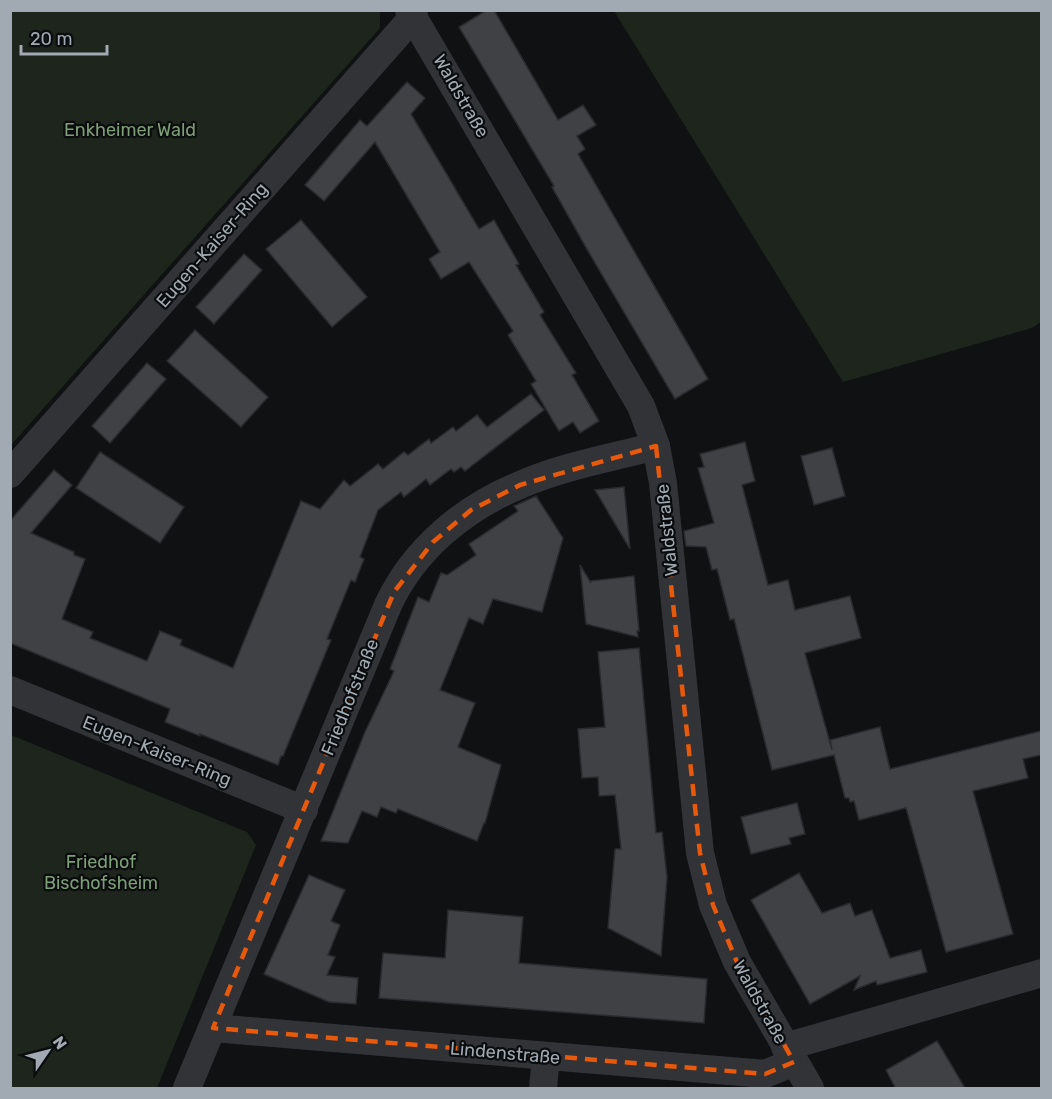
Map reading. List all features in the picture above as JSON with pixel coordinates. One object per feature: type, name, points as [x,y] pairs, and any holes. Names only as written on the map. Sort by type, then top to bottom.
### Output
[{"type":"street","name":"Waldstraße","points":[[412,13],[640,406],[656,446],[663,483],[700,853],[713,906],[737,962],[810,1089]]},
{"type":"street","name":"Eugen-Kaiser-Ring","points":[[10,474],[412,13]]},
{"type":"street","name":"Friedhofstraße","points":[[187,1089],[391,598],[409,570],[433,542],[471,510],[520,484],[656,446]]},
{"type":"street","name":"Eugen-Kaiser-Ring","points":[[10,690],[303,810]]},
{"type":"street","name":"Lindenstraße","points":[[213,1028],[765,1074],[789,1054],[1041,974]]},
{"type":"street","points":[[543,1089],[546,1057]]},
{"type":"highlighted area","points":[[656,446],[700,853],[713,905],[737,962],[794,1062],[765,1074],[213,1028],[394,592],[433,542],[471,510],[520,485]]},
{"type":"green space","name":"Enkheimer Wald","points":[[11,10],[380,11],[380,28],[11,445]]},
{"type":"green space","points":[[614,11],[1041,11],[1041,322],[1032,328],[843,382]]},
{"type":"green space","name":"Friedhof Bischofsheim","points":[[11,735],[247,832],[256,845],[157,1088],[11,1088]]},
{"type":"building","points":[[487,10],[494,10],[558,120],[583,105],[596,125],[577,136],[585,149],[578,154],[708,379],[675,399],[588,251],[552,187],[554,186],[459,27]]},
{"type":"building","points":[[407,82],[425,98],[411,114],[479,229],[494,220],[519,264],[516,265],[544,312],[540,315],[576,373],[572,375],[599,421],[580,433],[573,422],[559,431],[531,384],[536,381],[508,335],[513,331],[469,262],[441,279],[429,259],[440,252],[375,142],[324,201],[305,185],[360,120],[367,126]]},
{"type":"building","points":[[301,220],[367,297],[332,327],[266,249]]},
{"type":"building","points":[[244,254],[262,270],[214,324],[196,307]]},
{"type":"building","points":[[195,330],[268,397],[241,427],[167,361]]},
{"type":"building","points":[[147,363],[166,379],[110,443],[92,426]]},
{"type":"building","points":[[531,394],[544,410],[465,471],[461,467],[454,472],[451,469],[430,485],[426,479],[404,497],[401,492],[378,510],[360,557],[364,559],[355,582],[351,580],[327,639],[331,640],[278,765],[165,722],[170,709],[10,643],[10,521],[54,470],[72,485],[31,533],[85,559],[62,619],[93,632],[90,638],[147,661],[160,631],[182,640],[180,645],[233,668],[301,501],[320,509],[344,480],[350,486],[378,464],[383,469],[404,452],[408,455],[429,439],[431,443],[453,427],[456,431],[477,415],[487,427]]},
{"type":"building","points":[[745,442],[755,481],[742,485],[768,585],[788,580],[795,610],[850,596],[861,638],[805,653],[832,750],[830,740],[880,727],[890,769],[1041,731],[1041,755],[1023,759],[1028,778],[973,791],[1013,934],[946,952],[906,808],[859,820],[854,801],[850,802],[849,798],[845,798],[834,755],[772,770],[734,619],[730,620],[717,569],[712,570],[706,547],[686,546],[684,531],[714,523],[698,468],[704,467],[700,454]]},
{"type":"building","points":[[832,448],[845,496],[814,505],[801,456]]},
{"type":"building","points":[[100,452],[184,507],[160,543],[76,488]]},
{"type":"building","points":[[624,487],[630,549],[595,490]]},
{"type":"building","points":[[536,496],[563,538],[542,612],[493,599],[483,624],[469,618],[440,690],[475,703],[458,747],[501,765],[485,823],[477,841],[398,809],[396,813],[381,807],[377,817],[362,811],[348,843],[321,841],[365,732],[394,671],[390,669],[418,597],[429,602],[441,573],[447,575],[476,555],[469,544],[518,511],[514,506]]},
{"type":"building","points":[[580,565],[591,583],[590,581],[634,576],[638,637],[586,624]]},
{"type":"building","points":[[639,648],[656,833],[662,832],[667,877],[661,956],[608,928],[615,849],[621,849],[615,795],[599,796],[598,777],[582,778],[578,729],[605,727],[598,652]]},
{"type":"building","points":[[797,803],[805,834],[789,838],[791,844],[751,854],[741,817]]},
{"type":"building","points":[[799,873],[822,913],[850,903],[855,916],[872,910],[890,958],[921,950],[927,972],[877,985],[876,981],[854,990],[860,976],[810,1004],[751,900]]},
{"type":"building","points":[[309,875],[345,890],[331,921],[340,925],[328,955],[335,957],[327,975],[358,978],[356,1004],[329,1002],[264,974]]},
{"type":"building","points":[[448,910],[523,917],[519,963],[707,979],[704,1023],[379,998],[383,953],[445,958]]},
{"type":"building","points":[[937,1041],[965,1088],[896,1089],[886,1070]]}]
